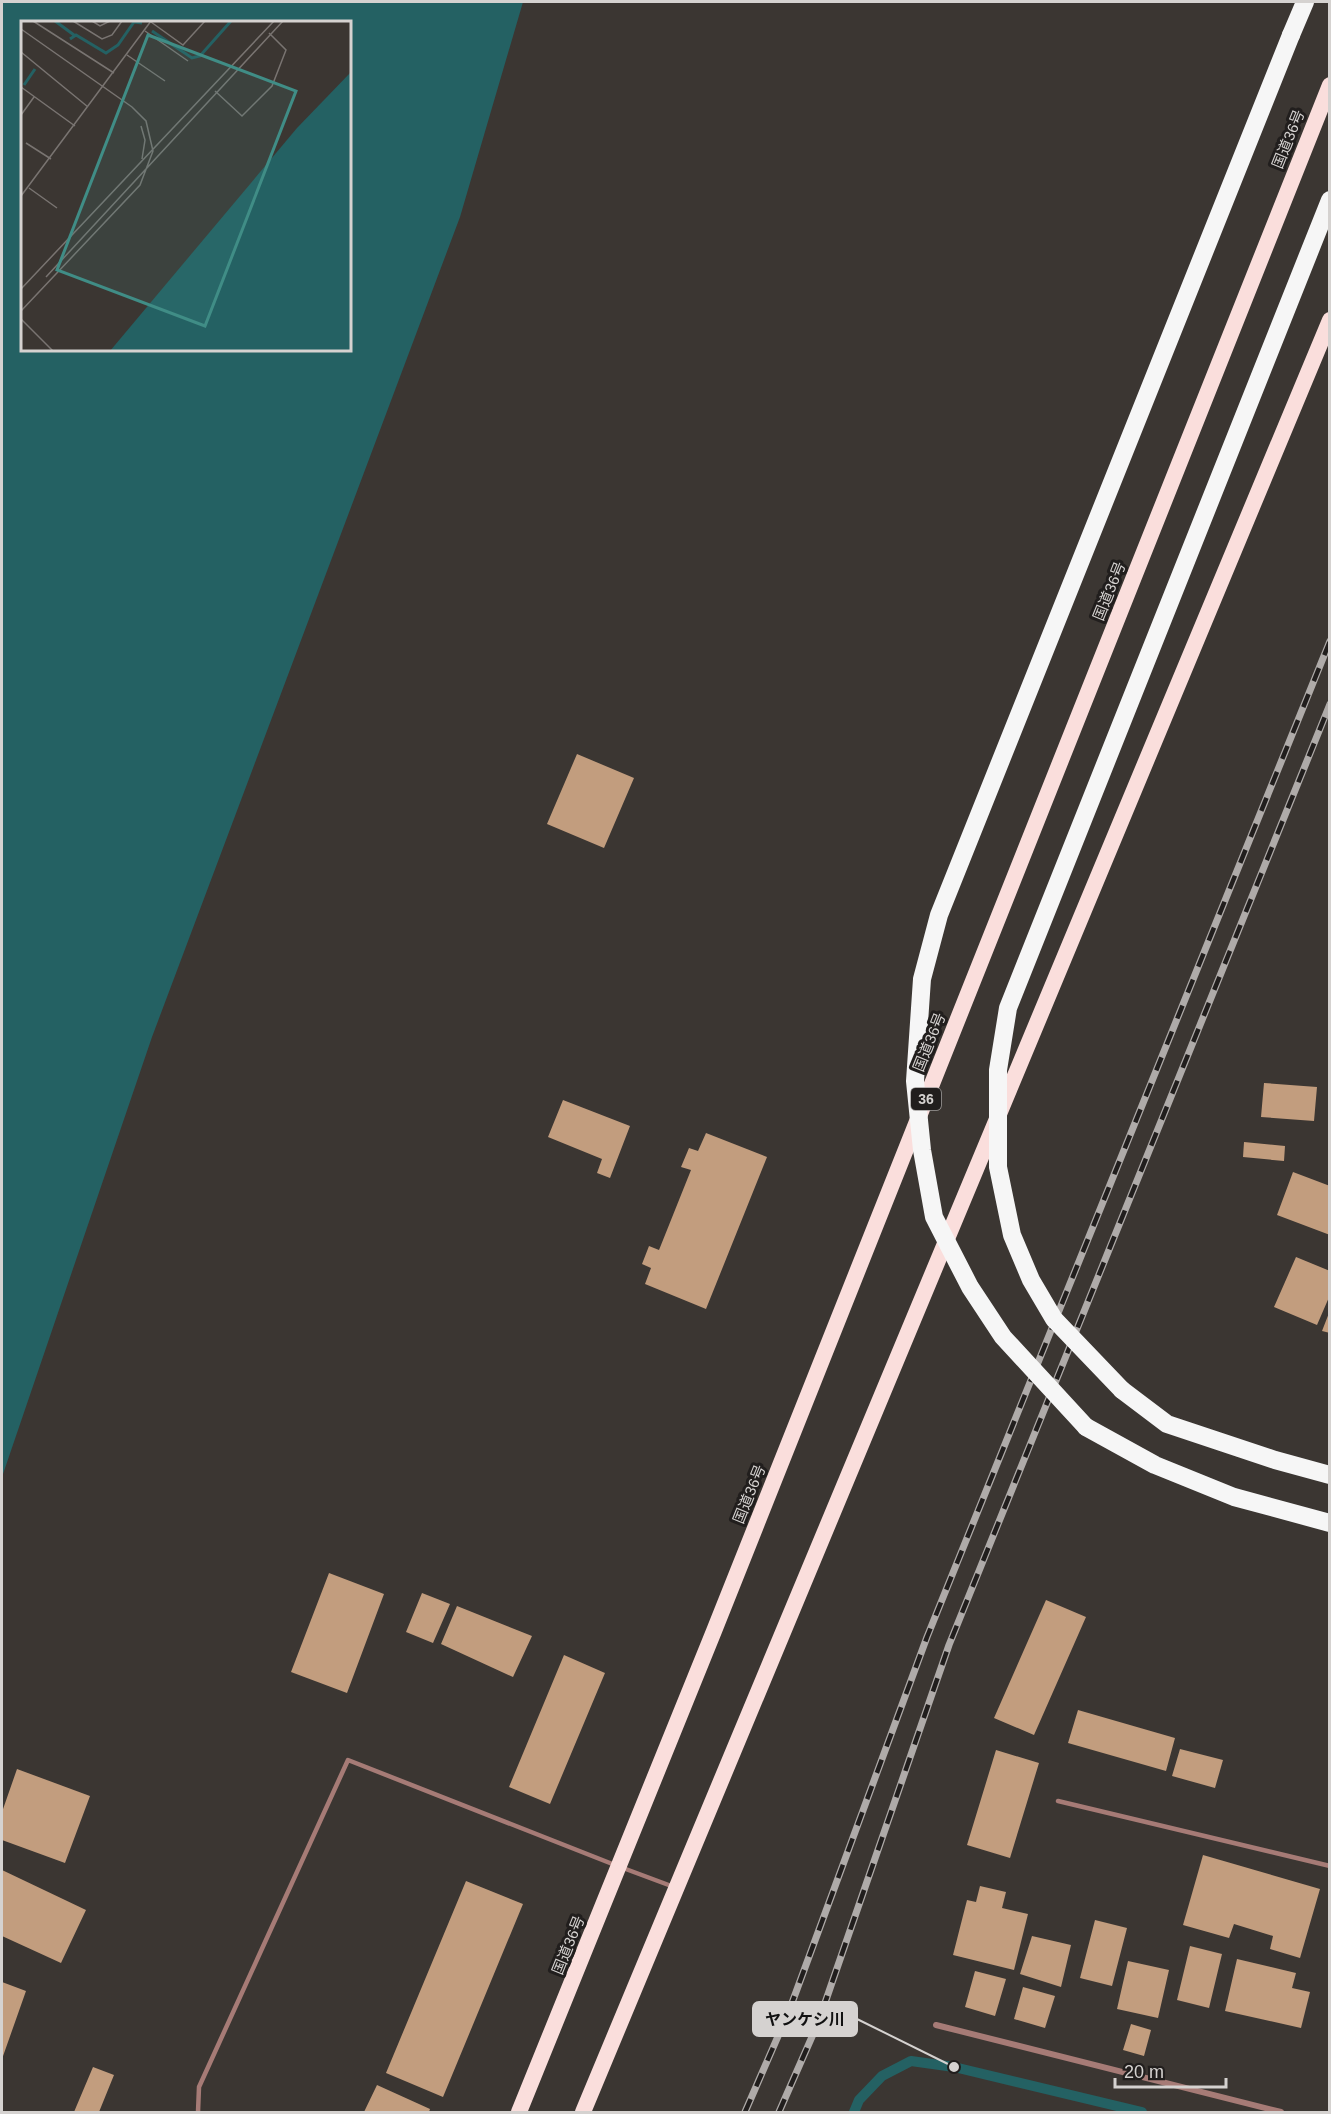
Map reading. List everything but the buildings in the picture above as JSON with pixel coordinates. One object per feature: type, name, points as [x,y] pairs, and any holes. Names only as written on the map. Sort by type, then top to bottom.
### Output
[{"type":"highway","points":[[1305,2],[939,915],[922,979],[915,1082],[922,1150],[934,1216],[970,1287],[1003,1336],[1086,1427],[1155,1464],[1234,1497],[1329,1523]]},
{"type":"highway","name":"国道36号","points":[[519,2112],[619,1867],[1329,85]]},
{"type":"highway","points":[[1329,200],[1008,1008],[998,1070],[998,1167],[1012,1235],[1031,1280],[1054,1319],[1122,1390],[1167,1424],[1275,1460],[1329,1475]]},
{"type":"highway","points":[[583,2112],[1329,320]]},
{"type":"street","points":[[936,2025],[1281,2112]]},
{"type":"lane","points":[[198,2112],[198,2087],[348,1760],[676,1888]]},
{"type":"lane","points":[[1058,1801],[1329,1866]]},
{"type":"water","points":[[2,2],[523,2],[460,217],[152,1037],[2,1477]]},
{"type":"waterway","points":[[854,2112],[859,2100],[882,2076],[911,2061],[954,2067],[1142,2112]]},
{"type":"railway","points":[[745,2112],[789,2011],[927,1637],[1330,641]]},
{"type":"railway","points":[[779,2112],[818,2023],[949,1645],[1330,704]]},
{"type":"place","name":"ヤンケシ川","points":[[954,2067]]}]
